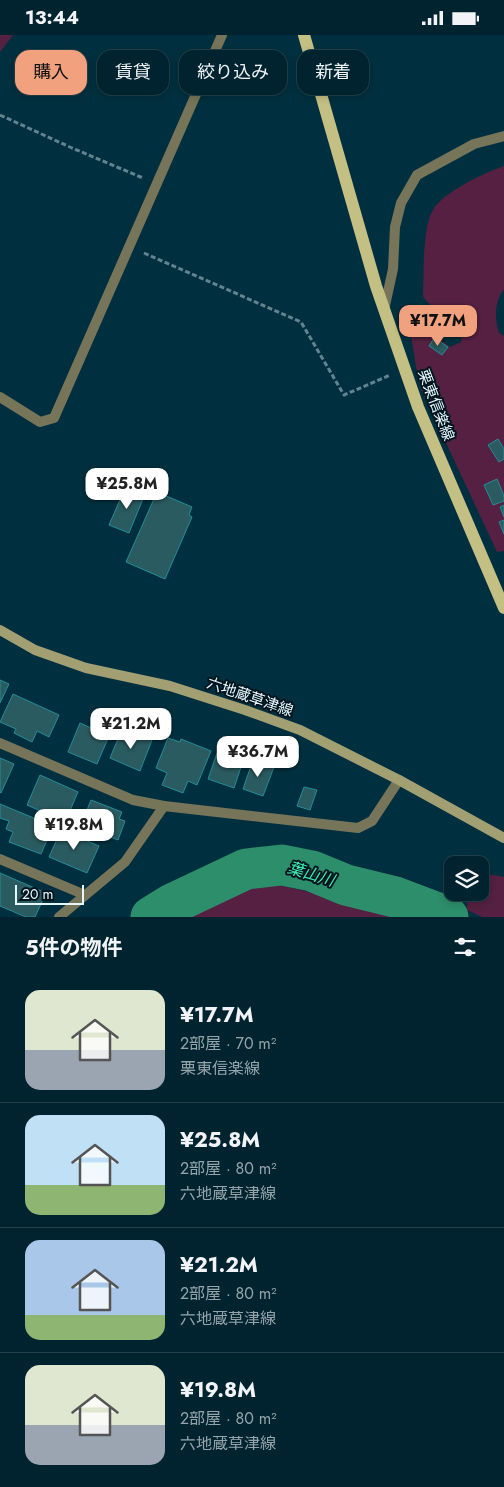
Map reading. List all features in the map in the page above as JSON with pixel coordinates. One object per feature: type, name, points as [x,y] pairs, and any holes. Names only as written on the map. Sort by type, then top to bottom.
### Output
[{"type":"main road","name":"栗東信楽線","points":[[304,35],[376,286],[404,369],[418,407],[504,608]]},
{"type":"main road","name":"六地蔵草津線","points":[[0,630],[35,650],[86,667],[170,686],[245,709],[300,730],[399,780],[504,838]]},
{"type":"street","points":[[0,397],[40,421],[54,418],[222,35]]},
{"type":"street","points":[[384,310],[393,269],[395,227],[401,203],[417,175],[474,144],[504,136]]},
{"type":"street","points":[[0,743],[133,800],[164,806],[358,828],[372,821],[399,780]]},
{"type":"street","points":[[59,917],[125,862],[164,806]]},
{"type":"street","points":[[0,859],[85,895]]},
{"type":"path","points":[[0,115],[132,174],[158,182]]},
{"type":"path","points":[[128,247],[301,322],[344,395],[404,369]]},
{"type":"shaded area","points":[[0,35],[13,35],[0,52]]},
{"type":"shaded area","points":[[504,166],[504,289],[497,304],[496,316],[499,333],[504,336],[504,551],[497,552],[421,389],[410,328],[424,327],[450,347],[461,342],[462,331],[436,311],[423,297],[424,252],[429,218],[438,203],[455,190],[475,178]]},
{"type":"shaded area","points":[[489,874],[504,877],[504,917],[482,917],[467,910],[467,901],[489,901]]},
{"type":"shaded area","points":[[267,882],[343,900],[397,917],[175,917],[220,889]]},
{"type":"building","points":[[434,338],[448,347],[442,355],[429,346]]},
{"type":"building","points":[[498,439],[504,449],[504,459],[499,462],[488,445]]},
{"type":"building","points":[[497,479],[504,496],[504,501],[493,505],[484,485]]},
{"type":"building","points":[[126,486],[145,494],[129,533],[109,525]]},
{"type":"building","points":[[157,492],[192,507],[189,515],[192,517],[165,579],[126,562]]},
{"type":"building","points":[[504,505],[504,517],[500,507]]},
{"type":"building","points":[[504,520],[504,534],[499,522]]},
{"type":"building","points":[[0,680],[9,684],[0,703]]},
{"type":"building","points":[[13,694],[59,715],[49,737],[37,731],[32,742],[14,733],[16,729],[0,722]]},
{"type":"building","points":[[80,723],[109,736],[97,764],[68,752]]},
{"type":"building","points":[[129,730],[152,740],[140,771],[110,758],[120,734],[126,736]]},
{"type":"building","points":[[168,738],[180,742],[181,739],[211,751],[197,785],[188,781],[183,793],[162,785],[167,773],[156,768]]},
{"type":"building","points":[[217,753],[243,761],[234,788],[208,779]]},
{"type":"building","points":[[0,758],[14,764],[1,793],[0,792]]},
{"type":"building","points":[[253,760],[274,767],[263,796],[243,789]]},
{"type":"building","points":[[40,775],[78,792],[65,822],[27,805]]},
{"type":"building","points":[[304,787],[317,790],[310,810],[297,806]]},
{"type":"building","points":[[91,800],[122,812],[119,819],[125,821],[118,840],[81,825]]},
{"type":"building","points":[[0,804],[53,826],[41,854],[9,842],[13,832],[6,829],[9,821],[0,818]]},
{"type":"building","points":[[61,830],[99,846],[87,873],[49,857]]},
{"type":"building","points":[[0,873],[46,893],[35,917],[26,917],[0,906]]},
{"type":"waterway","name":"葉山川","points":[[151,917],[172,904],[246,869],[282,865],[312,871],[346,885],[395,897],[448,917]]}]
